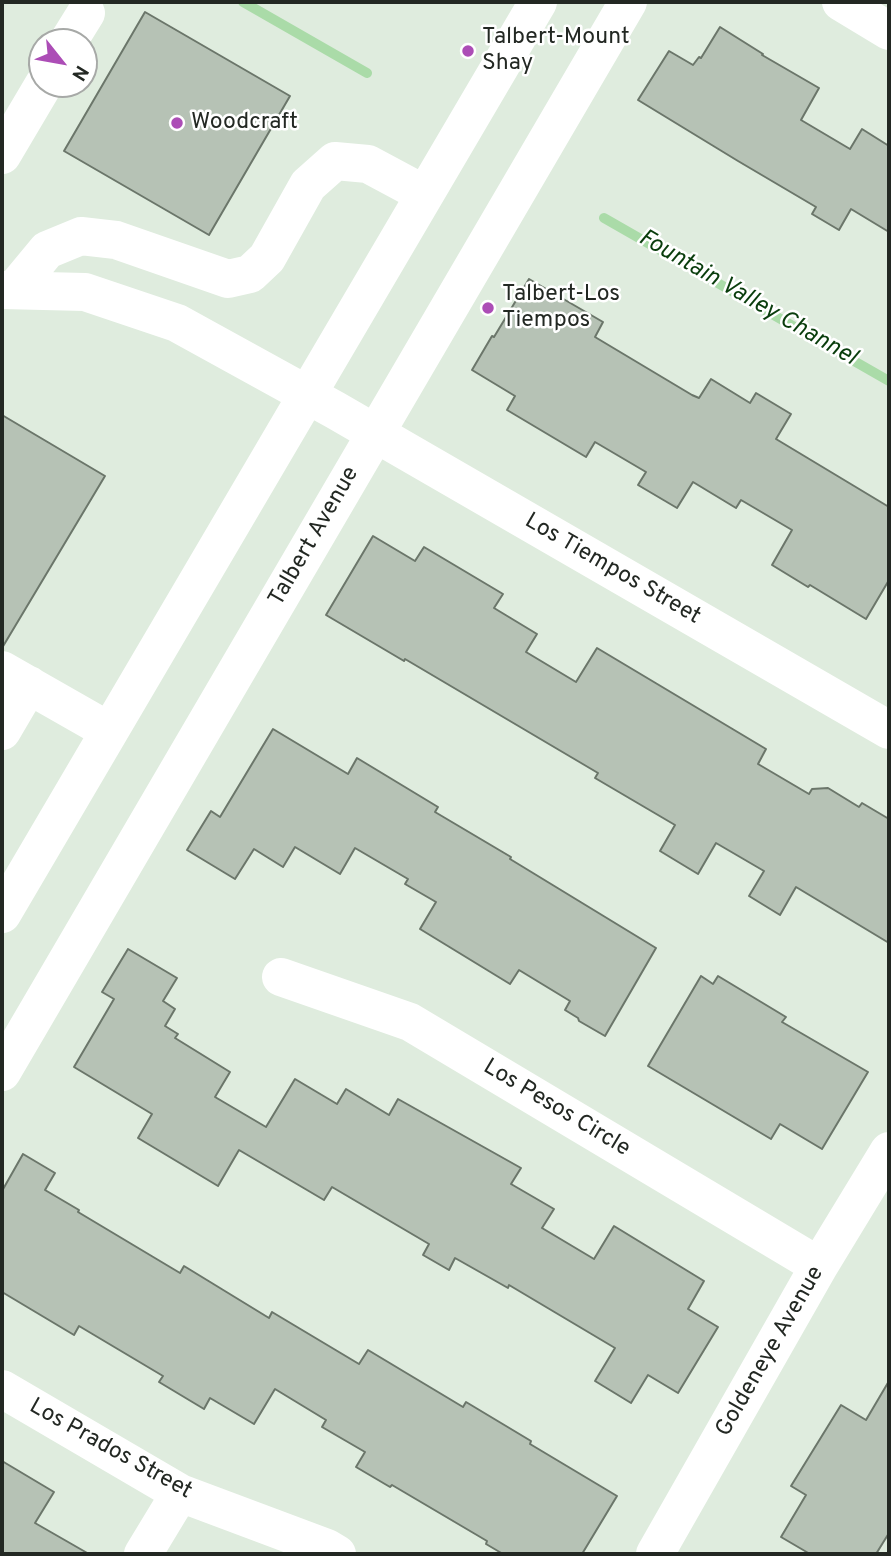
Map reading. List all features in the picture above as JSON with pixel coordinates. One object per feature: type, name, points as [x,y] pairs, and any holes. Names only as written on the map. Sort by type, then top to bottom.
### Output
[{"type":"street","points":[[2,914],[109,731],[321,402],[424,194],[538,2]]},
{"type":"street","name":"Talbert Avenue","points":[[2,1072],[628,2]]},
{"type":"street","points":[[841,2],[889,31]]},
{"type":"street","points":[[2,155],[36,98]]},
{"type":"street","points":[[8,290],[47,250],[81,236],[116,240],[228,279],[250,275],[267,258],[308,185],[335,162],[368,164],[424,194]]},
{"type":"street","name":"Los Tiempos Street","points":[[8,290],[85,292],[177,323],[376,433],[889,730]]},
{"type":"street","points":[[2,731],[15,678],[109,731]]},
{"type":"street","name":"Los Pesos Circle","points":[[281,977],[410,1022],[819,1266]]},
{"type":"street","name":"Goldeneye Avenue","points":[[655,1554],[819,1266],[889,1151]]},
{"type":"street","name":"Los Prados Street","points":[[2,1389],[180,1493],[337,1554]]},
{"type":"street","points":[[143,1554],[180,1493]]},
{"type":"building","name":"Woodcraft","points":[[145,12],[290,96],[209,235],[64,151],[95,98],[98,98],[98,93]]},
{"type":"building","points":[[720,27],[819,88],[801,120],[850,149],[862,129],[889,146],[889,232],[851,209],[839,230],[812,214],[816,207],[638,100],[669,51],[693,65],[701,58]]},
{"type":"building","points":[[529,279],[603,322],[595,337],[692,395],[699,398],[711,379],[750,403],[756,393],[791,414],[776,439],[889,507],[889,580],[866,619],[772,565],[792,530],[741,500],[736,508],[693,482],[677,508],[638,485],[646,472],[595,442],[586,457],[507,410],[515,396],[472,370]]},
{"type":"building","points":[[2,415],[105,476],[2,648]]},
{"type":"building","points":[[373,536],[415,561],[424,547],[503,594],[494,608],[537,634],[526,652],[576,682],[597,648],[766,749],[758,764],[809,794],[812,789],[828,788],[859,807],[862,803],[889,819],[889,943],[796,887],[780,915],[749,896],[764,871],[716,843],[698,874],[660,851],[675,825],[595,778],[598,773],[326,615]]},
{"type":"building","points":[[273,729],[348,774],[357,758],[438,807],[435,812],[656,948],[605,1036],[565,1010],[570,1001],[519,970],[510,984],[420,929],[436,902],[405,884],[408,879],[355,848],[340,874],[295,847],[283,867],[254,849],[235,879],[187,850],[211,811],[220,817]]},
{"type":"building","points":[[128,949],[177,978],[163,1001],[175,1009],[165,1026],[178,1034],[175,1038],[230,1072],[215,1097],[266,1127],[295,1079],[337,1104],[346,1089],[389,1115],[398,1099],[521,1168],[511,1184],[554,1209],[542,1228],[594,1259],[614,1226],[704,1281],[688,1309],[718,1327],[678,1393],[648,1375],[631,1403],[595,1381],[615,1348],[509,1285],[508,1288],[455,1258],[449,1270],[423,1255],[429,1244],[332,1187],[324,1200],[239,1150],[218,1186],[138,1138],[152,1114],[74,1067],[114,999],[102,992]]},
{"type":"building","points":[[701,976],[713,984],[718,976],[786,1017],[782,1022],[868,1072],[822,1149],[780,1124],[771,1139],[648,1066]]},
{"type":"building","points":[[23,1154],[55,1173],[45,1190],[180,1273],[184,1266],[269,1318],[272,1312],[359,1364],[368,1350],[463,1407],[466,1402],[617,1496],[582,1554],[503,1554],[486,1544],[487,1541],[356,1467],[365,1452],[322,1427],[326,1420],[275,1389],[254,1424],[210,1398],[204,1409],[159,1382],[163,1376],[79,1326],[74,1335],[2,1292],[2,1191]]},
{"type":"building","points":[[889,1381],[889,1533],[876,1554],[810,1554],[781,1537],[806,1495],[791,1486],[841,1405],[866,1420]]},
{"type":"building","points":[[2,1461],[54,1492],[35,1523],[89,1554],[2,1554]]},
{"type":"waterway","name":"Fountain Valley Channel","points":[[243,2],[367,73]]},
{"type":"waterway","name":"Fountain Valley Channel","points":[[604,218],[889,381]]},
{"type":"place","name":"Talbert-Mount Shay","points":[[468,51]]},
{"type":"place","name":"Woodcraft","points":[[177,123]]},
{"type":"place","name":"Talbert-Los Tiempos","points":[[488,308]]}]
